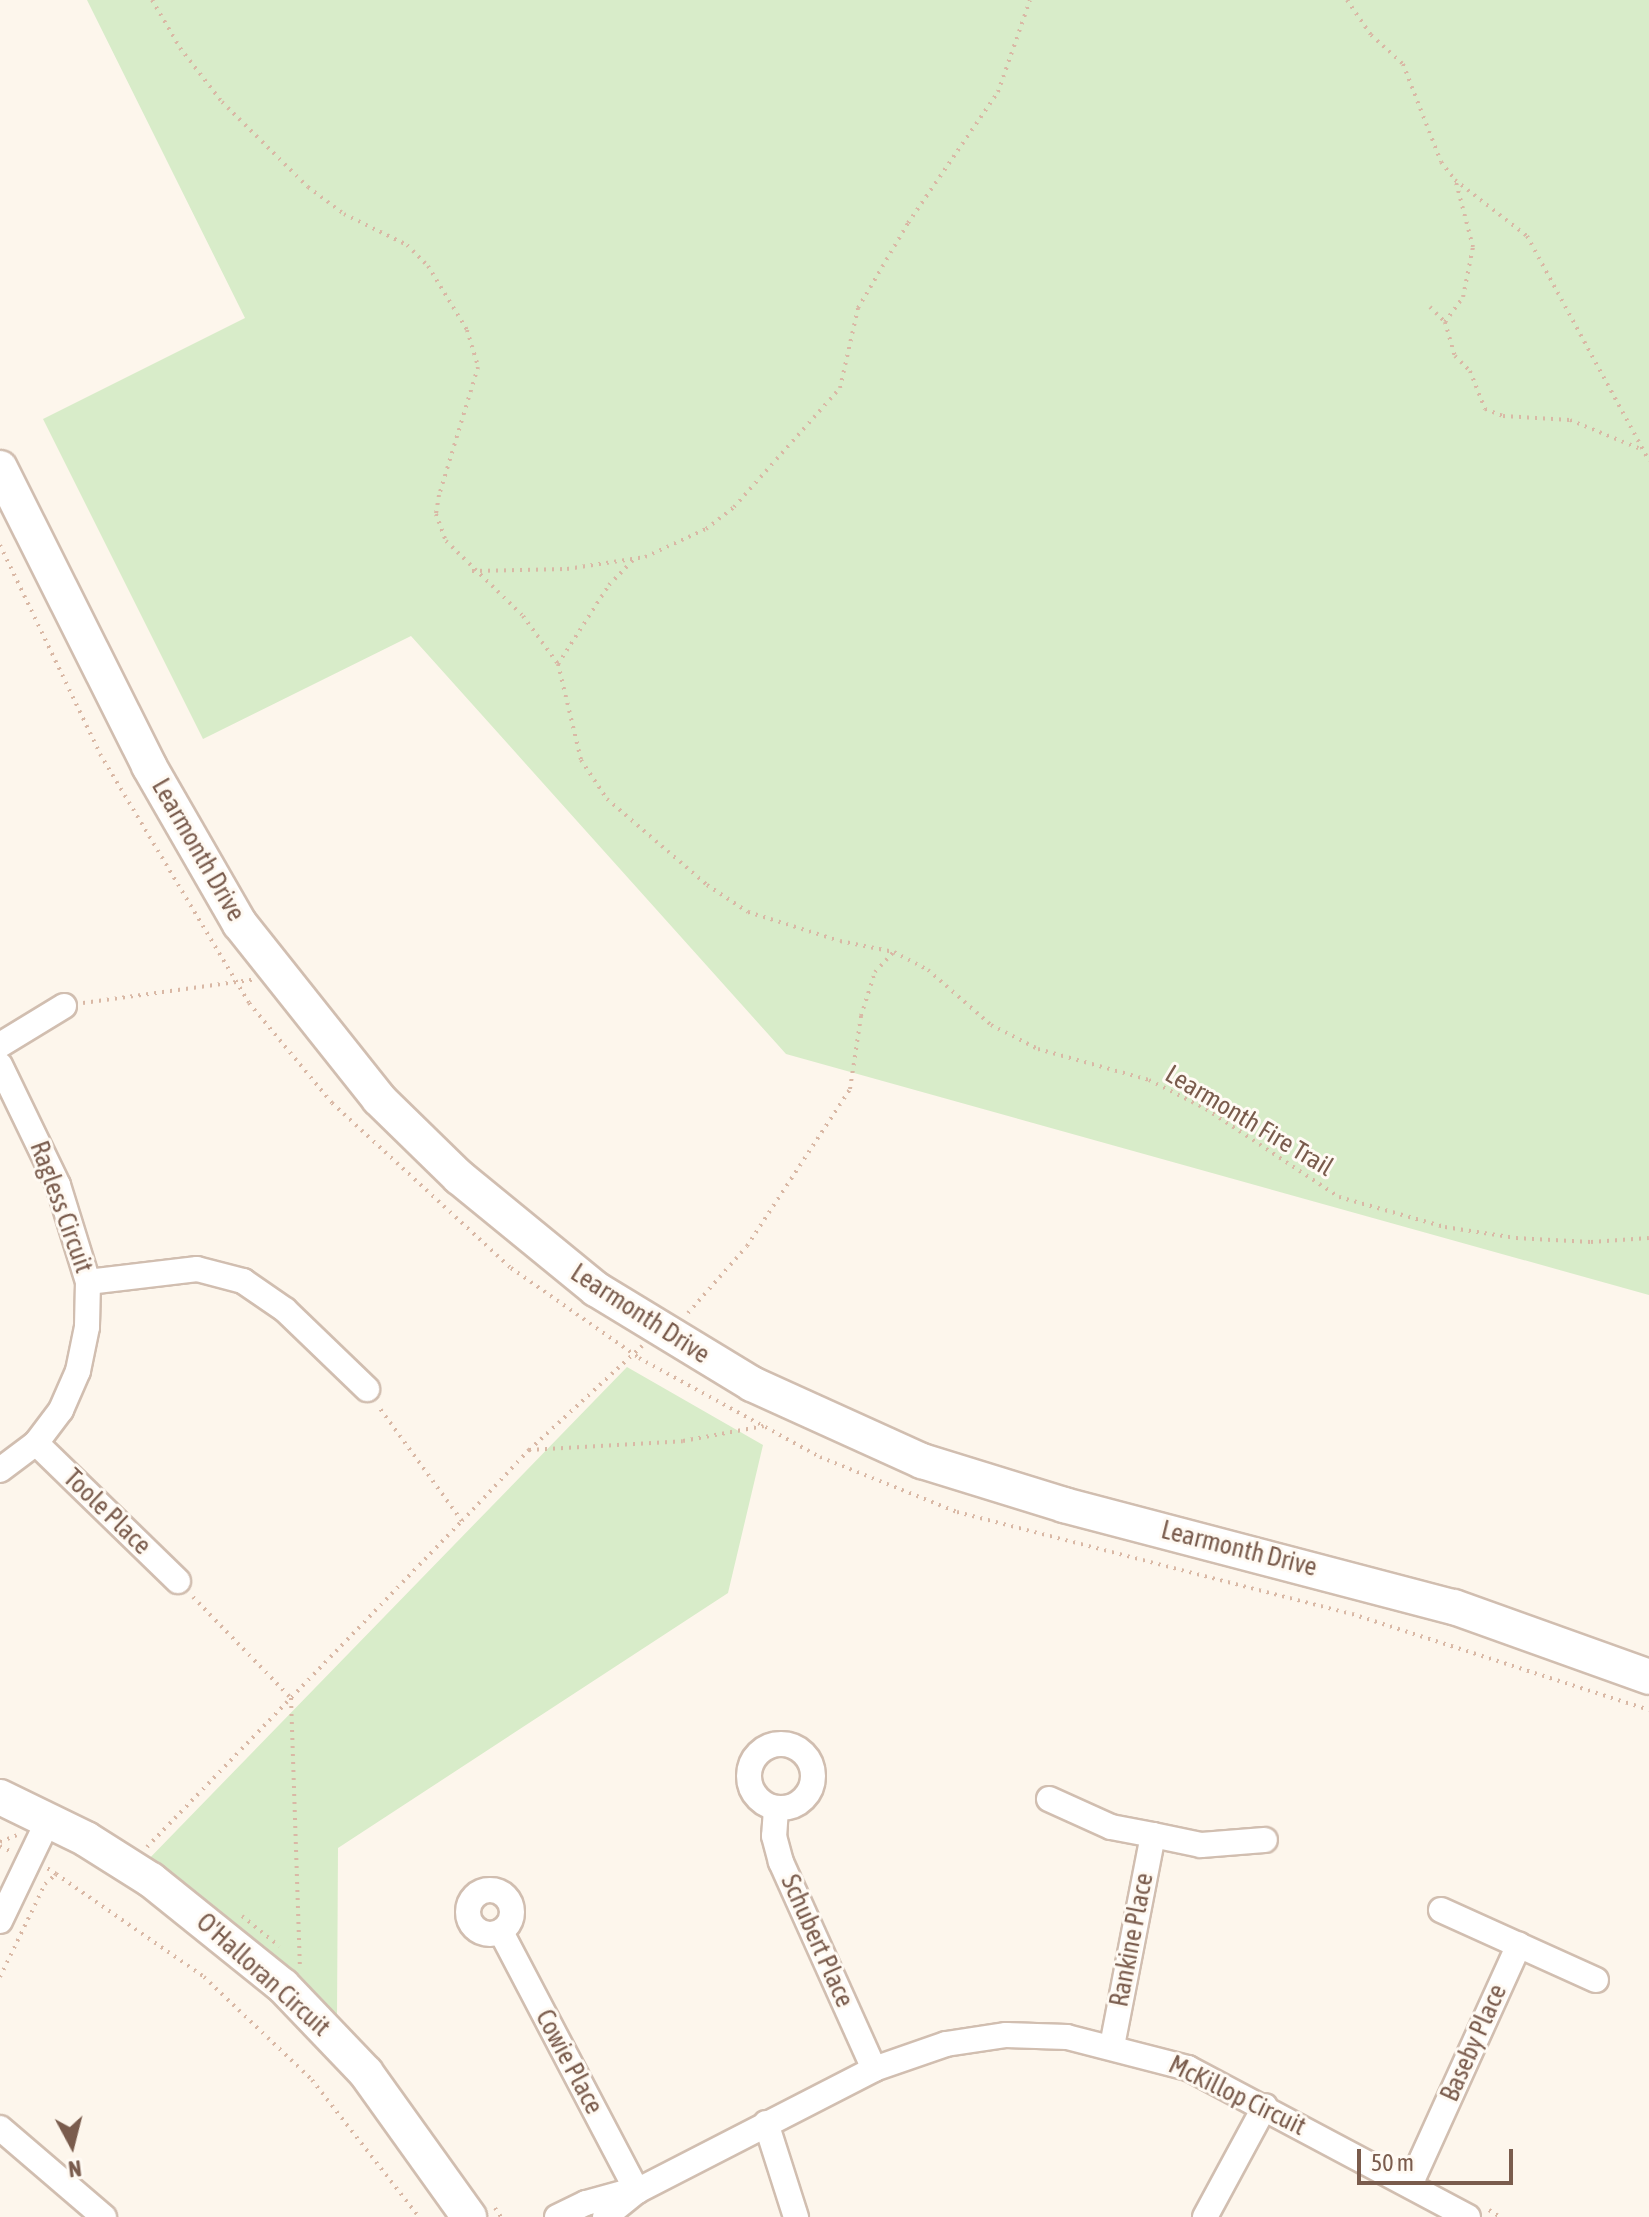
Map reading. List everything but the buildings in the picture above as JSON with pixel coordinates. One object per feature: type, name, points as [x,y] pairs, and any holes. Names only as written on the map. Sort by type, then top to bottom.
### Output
[{"type":"street","name":"Learmonth Drive","points":[[0,468],[149,766],[225,899],[278,976],[379,1099],[459,1177],[596,1289],[662,1331],[772,1412],[850,1432],[993,1485],[1378,1585],[1649,1677]]},
{"type":"street","points":[[0,1045],[64,1006]]},
{"type":"street","name":"Ragless Circuit","points":[[0,1065],[58,1185],[88,1282],[87,1327],[78,1371],[61,1410],[36,1443],[0,1470]]},
{"type":"street","points":[[88,1282],[197,1269],[243,1281],[285,1310],[367,1389]]},
{"type":"street","name":"Toole Place","points":[[36,1443],[178,1581]]},
{"type":"street","name":"O'Halloran Circuit","points":[[0,1797],[130,1866],[239,1947],[325,2028],[404,2121],[469,2217]]},
{"type":"street","points":[[1049,1799],[1111,1827],[1201,1845],[1265,1840]]},
{"type":"street","name":"Schubert Place","points":[[776,1809],[774,1836],[781,1862],[874,2069]]},
{"type":"street","points":[[0,1921],[48,1821]]},
{"type":"street","name":"Rankine Place","points":[[1112,2046],[1153,1835]]},
{"type":"street","points":[[1441,1910],[1596,1980]]},
{"type":"street","name":"Cowie Place","points":[[501,1932],[637,2191]]},
{"type":"street","name":"Baseby Place","points":[[1410,2185],[1519,1945]]},
{"type":"street","name":"McKillop Circuit","points":[[605,2217],[637,2191],[874,2069],[946,2044],[1006,2035],[1067,2037],[1112,2046],[1188,2068],[1410,2185],[1473,2210]]},
{"type":"street","points":[[1205,2217],[1265,2106]]},
{"type":"street","points":[[766,2123],[796,2217]]},
{"type":"street","points":[[0,2128],[104,2217]]},
{"type":"street","name":"McKillop Circuit","points":[[557,2217],[586,2203],[637,2191]]},
{"type":"path","name":"Learmonth Fire Trail","points":[[152,0],[180,48],[222,102],[308,187],[344,214],[392,235],[419,254],[467,330],[478,367],[436,514],[446,541],[472,571],[523,616],[558,664],[581,760],[607,799],[652,837],[748,912],[840,941],[894,952],[928,970],[991,1025],[1038,1049],[1149,1080],[1206,1109],[1339,1197],[1445,1227],[1516,1238],[1591,1242],[1649,1238]]},
{"type":"path","points":[[472,571],[567,569],[636,558],[706,529],[734,507],[823,412],[840,388],[858,308],[908,223],[998,92],[1030,0]]},
{"type":"path","points":[[1347,0],[1371,35],[1403,64],[1441,162],[1455,180],[1527,236],[1649,461]]},
{"type":"path","points":[[1445,322],[1463,297],[1473,247],[1455,180]]},
{"type":"path","points":[[1430,307],[1445,322],[1455,356],[1470,371],[1485,409],[1503,416],[1570,420],[1640,449]]},
{"type":"path","points":[[0,545],[100,754],[236,982],[332,1103],[511,1268],[633,1354],[772,1412],[820,1457],[957,1512],[1352,1614],[1649,1710]]},
{"type":"path","points":[[558,664],[609,585],[636,558]]},
{"type":"path","points":[[130,1866],[529,1450],[633,1354],[688,1313],[747,1246],[850,1089],[861,1016],[875,972],[894,952]]},
{"type":"path","points":[[64,1006],[278,976]]},
{"type":"path","points":[[367,1389],[462,1521]]},
{"type":"path","points":[[529,1450],[683,1441],[772,1412]]},
{"type":"path","points":[[178,1581],[291,1698],[300,1967]]},
{"type":"path","points":[[56,1874],[204,1977],[302,2070],[419,2217]]},
{"type":"path","points":[[1473,2210],[1500,2217]]},
{"type":"green space","points":[[87,0],[1649,0],[1649,1295],[786,1054],[411,636],[203,739],[43,419],[245,318]]},
{"type":"green space","points":[[627,1367],[763,1445],[728,1593],[338,1848],[337,2018],[142,1866]]}]
